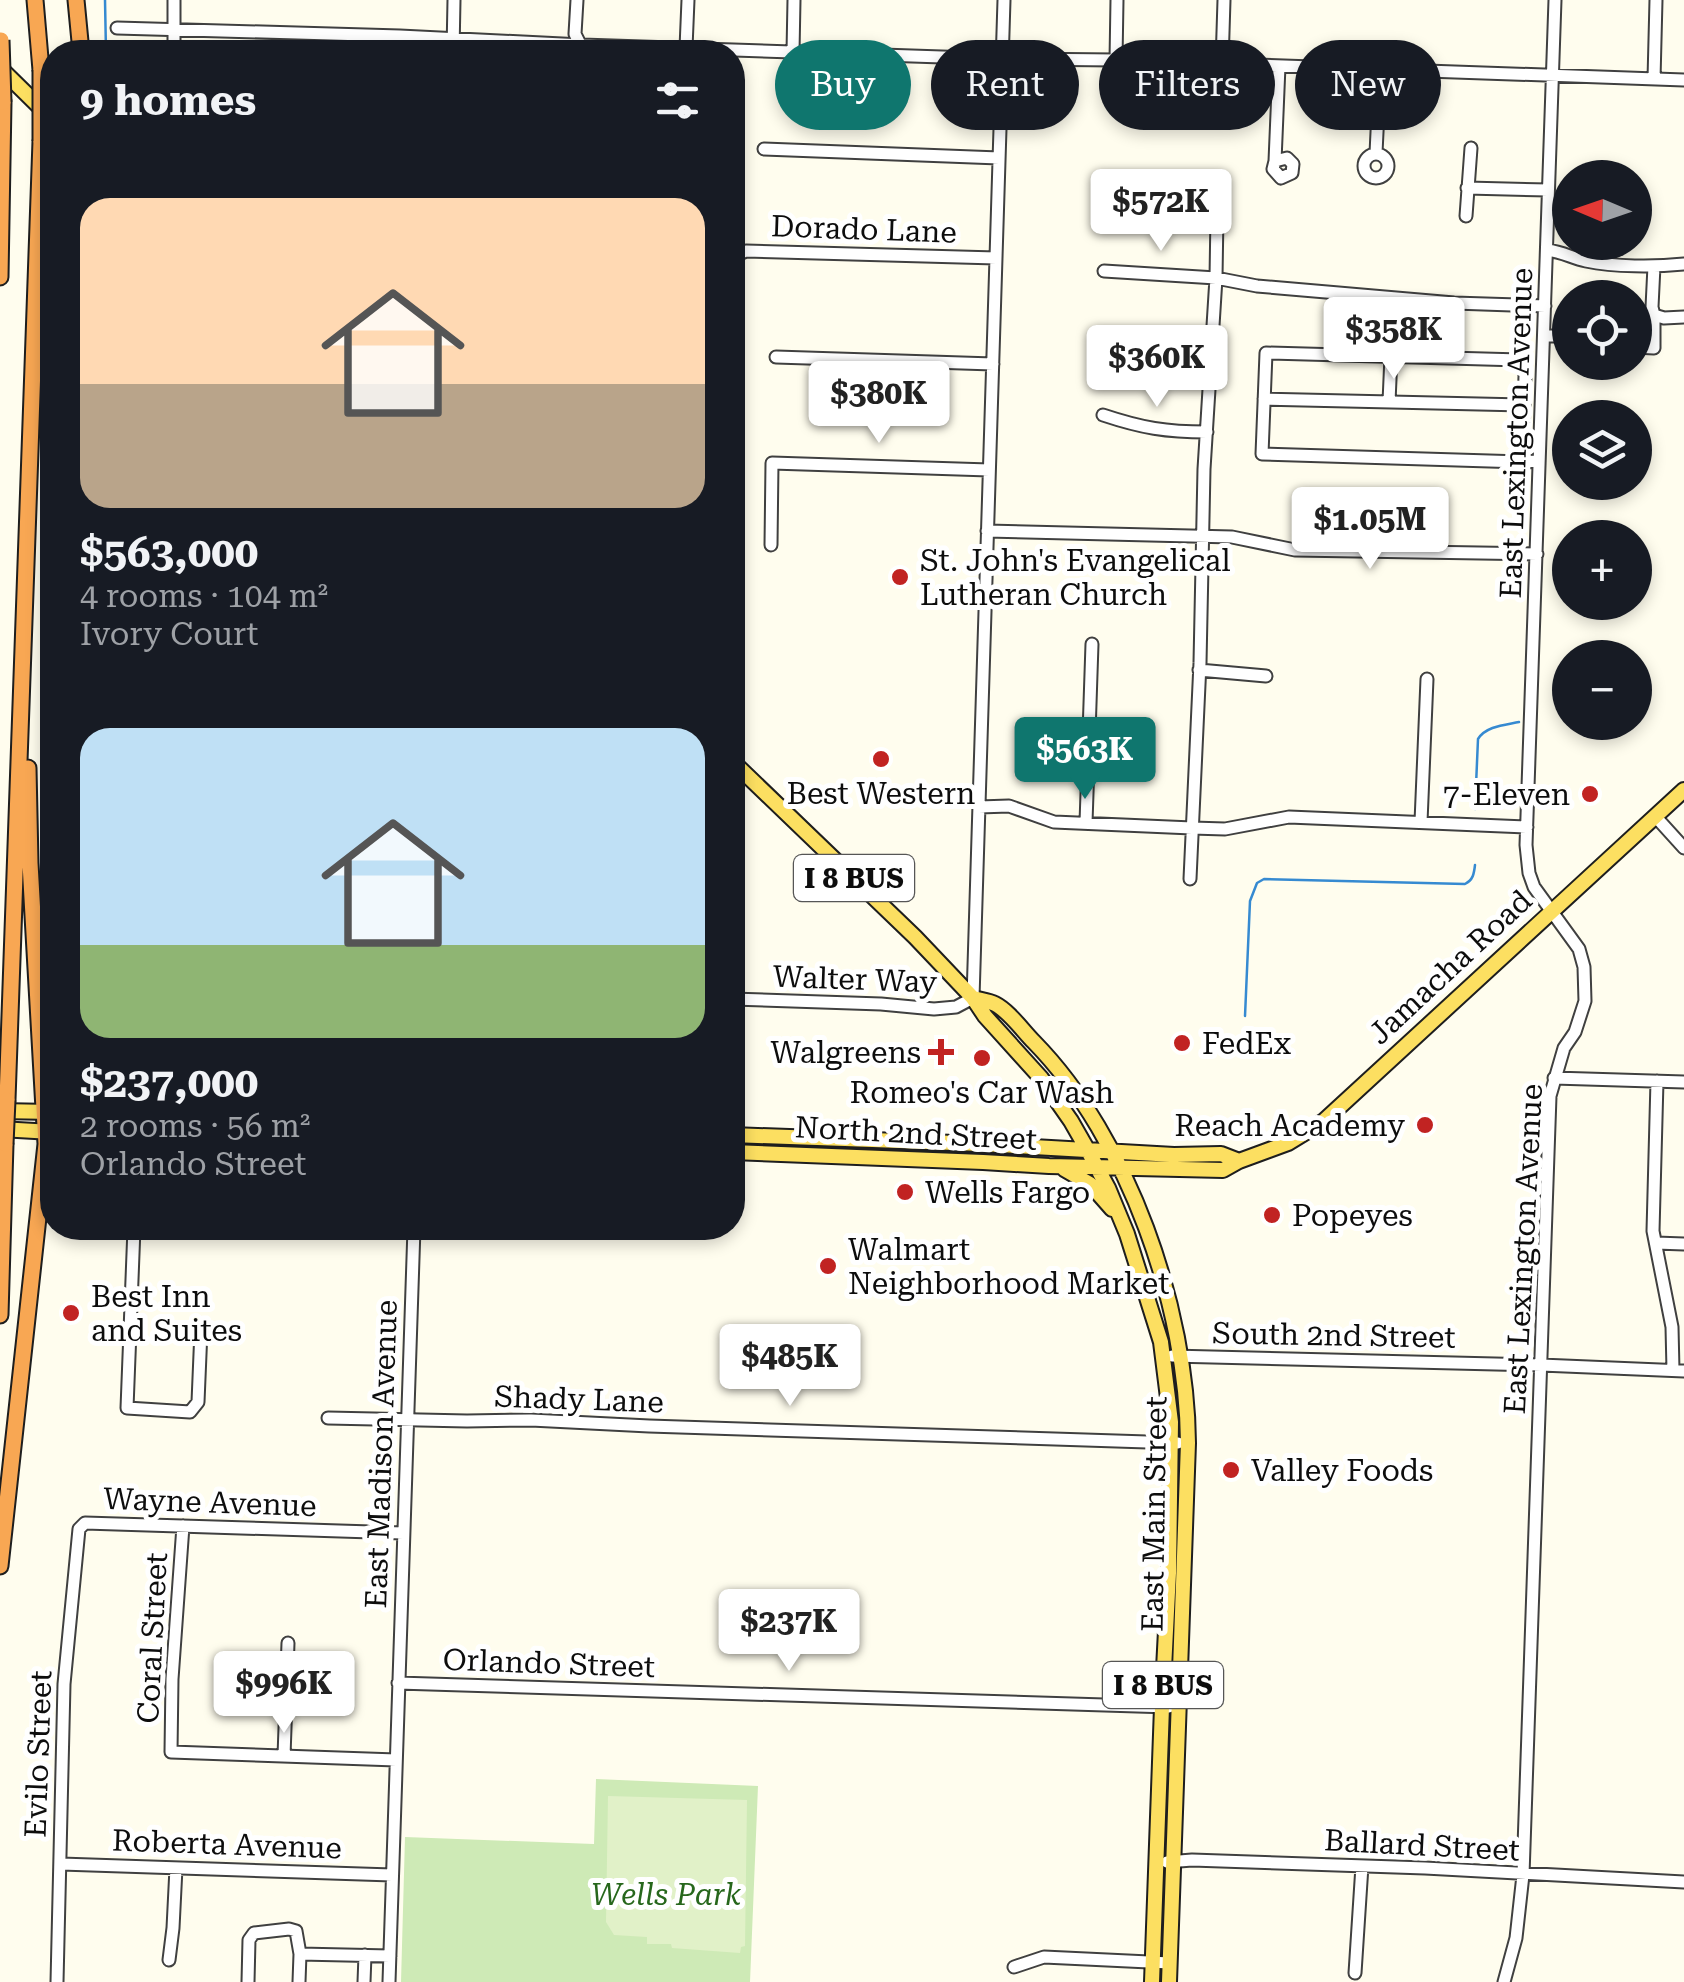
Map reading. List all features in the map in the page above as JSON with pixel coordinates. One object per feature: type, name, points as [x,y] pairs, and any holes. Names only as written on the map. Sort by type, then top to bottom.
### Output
[{"type":"highway","points":[[34,0],[40,70]]},
{"type":"highway","points":[[76,0],[79,40]]},
{"type":"highway","points":[[0,32],[4,102],[0,277]]},
{"type":"highway","points":[[0,1315],[2,1136],[40,170]]},
{"type":"highway","points":[[24,639],[30,863],[40,1001]]},
{"type":"highway","points":[[0,1566],[40,1203]]},
{"type":"main road","points":[[0,68],[40,107]]},
{"type":"main road","name":"East Main Street","points":[[745,774],[915,937],[1041,1078],[1087,1149],[1122,1222],[1163,1356],[1172,1422],[1177,1542],[1178,1707],[1152,1982]]},
{"type":"main road","name":"Jamacha Road","points":[[1097,1168],[1222,1170],[1288,1143],[1324,1122],[1684,790]]},
{"type":"main road","name":"East Main Street","points":[[973,998],[998,1005],[1056,1065],[1111,1150],[1134,1199],[1163,1281],[1180,1356],[1188,1444],[1162,1707],[1169,1982]]},
{"type":"main road","points":[[4,1105],[40,1111]]},
{"type":"main road","points":[[1050,1148],[1059,1144],[1066,1132],[1067,1116]]},
{"type":"main road","points":[[2,1136],[40,1133]]},
{"type":"main road","name":"North 2nd Street","points":[[745,1135],[1087,1149]]},
{"type":"main road","points":[[798,1155],[819,1150],[831,1139]]},
{"type":"main road","points":[[832,1157],[865,1141]]},
{"type":"main road","name":"Jamacha Road","points":[[1087,1149],[1221,1154],[1239,1161]]},
{"type":"main road","name":"North 2nd Street","points":[[745,1152],[1097,1168]]},
{"type":"main road","points":[[1060,1166],[1090,1184],[1122,1222]]},
{"type":"main road","points":[[1134,1199],[1139,1186],[1155,1168]]},
{"type":"street","points":[[174,0],[174,40]]},
{"type":"street","points":[[453,40],[454,0]]},
{"type":"street","points":[[576,0],[578,40]]},
{"type":"street","points":[[686,40],[688,0]]},
{"type":"street","points":[[793,40],[794,0]]},
{"type":"street","points":[[1003,40],[1004,0]]},
{"type":"street","points":[[1116,40],[1117,0]]},
{"type":"street","points":[[1223,40],[1224,0]]},
{"type":"street","name":"East Lexington Avenue","points":[[1504,1982],[1516,1938],[1522,1875],[1550,1096],[1564,1048],[1584,1002],[1584,967],[1579,949],[1537,894],[1527,858],[1555,0]]},
{"type":"street","points":[[1654,79],[1656,0]]},
{"type":"street","points":[[117,28],[400,36],[421,40]]},
{"type":"street","points":[[745,50],[775,51]]},
{"type":"street","points":[[1275,66],[1295,67]]},
{"type":"street","points":[[1275,161],[1279,66]]},
{"type":"street","points":[[1441,72],[1684,80]]},
{"type":"street","points":[[973,998],[1000,130]]},
{"type":"street","points":[[1376,153],[1377,130]]},
{"type":"street","points":[[1466,216],[1471,148]]},
{"type":"street","points":[[764,149],[999,158]]},
{"type":"street","points":[[1468,188],[1548,190]]},
{"type":"street","points":[[1190,879],[1216,216]]},
{"type":"street","points":[[1547,250],[1566,252],[1588,262],[1684,264]]},
{"type":"street","name":"Dorado Lane","points":[[745,251],[996,258]]},
{"type":"street","points":[[1652,348],[1654,266]]},
{"type":"street","points":[[1104,271],[1216,278],[1257,286],[1454,303],[1545,306]]},
{"type":"street","points":[[1654,315],[1684,318]]},
{"type":"street","points":[[1544,336],[1552,336]]},
{"type":"street","points":[[1522,462],[1524,366],[1520,360],[1266,353],[1262,454],[1522,462],[1539,460]]},
{"type":"street","points":[[1388,402],[1391,356]]},
{"type":"street","points":[[776,357],[993,364]]},
{"type":"street","points":[[1264,399],[1524,405]]},
{"type":"street","points":[[1103,416],[1145,429],[1207,432]]},
{"type":"street","points":[[770,545],[772,463],[989,470]]},
{"type":"street","points":[[987,531],[1232,537],[1295,550],[1537,554]]},
{"type":"street","points":[[1086,823],[1092,644]]},
{"type":"street","points":[[1200,670],[1266,676]]},
{"type":"street","points":[[1421,822],[1427,678]]},
{"type":"street","points":[[980,806],[1009,806],[1054,822],[1192,828],[1226,829],[1289,817],[1528,827]]},
{"type":"street","points":[[1655,816],[1684,848]]},
{"type":"street","name":"Walter Way","points":[[745,999],[934,1009],[956,1007],[973,998]]},
{"type":"street","points":[[1554,1078],[1684,1082]]},
{"type":"street","points":[[1657,1081],[1653,1209],[1678,1370]]},
{"type":"street","points":[[134,1240],[127,1408],[190,1412],[198,1402],[201,1330]]},
{"type":"street","name":"East Madison Avenue","points":[[389,1982],[414,1240]]},
{"type":"street","points":[[1656,1243],[1684,1244]]},
{"type":"street","name":"South 2nd Street","points":[[1163,1356],[1678,1370]]},
{"type":"street","name":"Shady Lane","points":[[328,1418],[531,1420],[1188,1444]]},
{"type":"street","name":"Wayne Avenue","points":[[79,1529],[86,1522],[403,1533]]},
{"type":"street","name":"Coral Street","points":[[183,1526],[171,1752],[284,1756]]},
{"type":"street","name":"Evilo Street","points":[[57,1982],[64,1684],[79,1529]]},
{"type":"street","points":[[288,1643],[284,1756],[396,1760]]},
{"type":"street","name":"Orlando Street","points":[[398,1683],[1178,1707]]},
{"type":"street","name":"Ballard Street","points":[[1165,1862],[1362,1866],[1684,1882]]},
{"type":"street","name":"Roberta Avenue","points":[[61,1864],[392,1875]]},
{"type":"street","points":[[1355,1972],[1362,1866]]},
{"type":"street","points":[[169,1960],[176,1868]]},
{"type":"street","points":[[248,1982],[249,1940],[254,1933],[289,1928],[296,1931],[300,1954],[298,1982]]},
{"type":"street","points":[[300,1954],[390,1956]]},
{"type":"street","points":[[364,1982],[365,1955]]},
{"type":"street","points":[[1014,1967],[1044,1958],[1170,1963]]},
{"type":"green space","name":"Wells Park","points":[[596,1779],[758,1786],[750,1982],[401,1982],[405,1837],[594,1844]]},
{"type":"green space","points":[[608,1796],[747,1800],[745,1946],[740,1953],[672,1948],[671,1944],[647,1944],[647,1937],[614,1935],[606,1922]]},
{"type":"waterway","points":[[105,0],[106,40]]},
{"type":"waterway","points":[[1475,809],[1478,739],[1491,729],[1519,722]]},
{"type":"waterway","points":[[1245,1016],[1250,901],[1257,883],[1264,879],[1465,884],[1473,876],[1475,865]]},
{"type":"place","name":"St. John's Evangelical Lutheran Church","points":[[900,577]]},
{"type":"place","name":"Best Western","points":[[881,759]]},
{"type":"place","name":"7-Eleven","points":[[1590,794]]},
{"type":"place","name":"FedEx","points":[[1182,1043]]},
{"type":"place","name":"Walgreens","points":[[941,1052]]},
{"type":"place","name":"Romeo's Car Wash","points":[[982,1058]]},
{"type":"place","name":"Reach Academy","points":[[1425,1125]]},
{"type":"place","name":"Wells Fargo","points":[[905,1192]]},
{"type":"place","name":"Popeyes","points":[[1272,1215]]},
{"type":"place","name":"Walmart Neighborhood Market","points":[[828,1266]]},
{"type":"place","name":"Best Inn and Suites","points":[[71,1313]]},
{"type":"place","name":"Valley Foods","points":[[1231,1470]]}]
